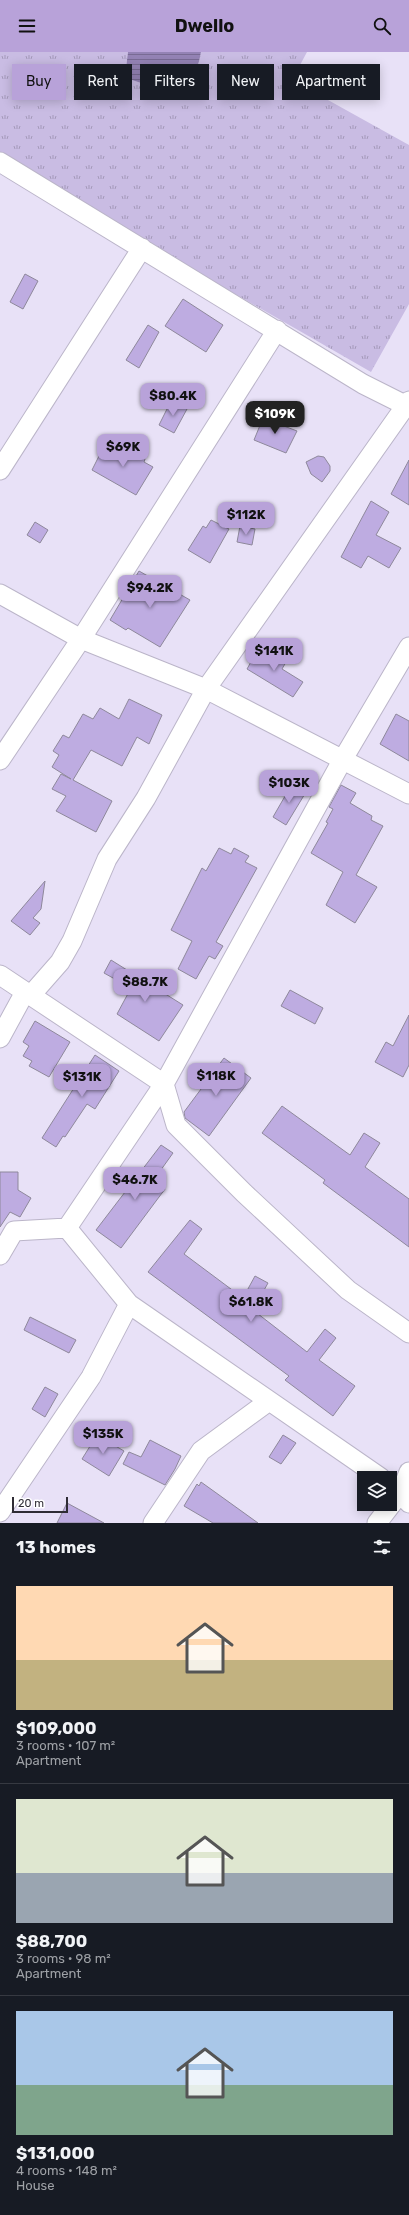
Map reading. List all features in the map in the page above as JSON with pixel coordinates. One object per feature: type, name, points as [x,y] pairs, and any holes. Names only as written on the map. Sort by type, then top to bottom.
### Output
[{"type":"street","points":[[0,1038],[28,993],[60,962],[72,941],[107,859],[146,798],[206,689],[408,405],[363,384],[142,248],[3,169]]},
{"type":"street","points":[[0,470],[142,248]]},
{"type":"street","points":[[0,760],[81,639],[277,330]]},
{"type":"street","points":[[0,594],[81,639],[206,689],[409,794]]},
{"type":"street","points":[[67,1228],[164,1084],[343,759],[409,648]]},
{"type":"street","points":[[0,975],[164,1084],[176,1125],[244,1193],[348,1290],[409,1333]]},
{"type":"street","points":[[0,1255],[14,1231],[67,1228]]},
{"type":"street","points":[[67,1228],[129,1304],[371,1471]]},
{"type":"street","points":[[0,1512],[90,1377],[129,1304]]},
{"type":"street","points":[[153,1523],[201,1450],[269,1401]]},
{"type":"street","points":[[377,1523],[400,1493],[409,1472]]},
{"type":"green space","points":[[0,52],[128,52],[126,64],[74,64],[74,100],[132,100],[132,80],[140,82],[140,100],[209,100],[209,64],[198,64],[201,52],[307,52],[301,64],[282,64],[282,100],[328,100],[409,145],[409,304],[371,372],[0,159]]},
{"type":"shaded area","points":[[128,52],[201,52],[198,64],[140,64],[140,82],[132,80],[132,64],[126,64]]},
{"type":"building","points":[[25,274],[38,281],[23,309],[10,302]]},
{"type":"building","points":[[183,299],[223,325],[206,352],[165,326]]},
{"type":"building","points":[[148,325],[159,332],[139,368],[126,360]]},
{"type":"building","points":[[171,401],[187,409],[174,433],[159,425]]},
{"type":"building","points":[[263,418],[297,431],[286,453],[254,440]]},
{"type":"building","points":[[106,442],[119,451],[122,446],[145,459],[144,462],[153,467],[136,495],[92,470]]},
{"type":"building","points":[[318,456],[324,457],[330,466],[330,471],[322,482],[311,474],[306,462]]},
{"type":"building","points":[[409,460],[409,505],[391,494]]},
{"type":"building","points":[[371,501],[389,512],[376,535],[401,548],[389,568],[368,556],[361,568],[341,557]]},
{"type":"building","points":[[211,520],[229,529],[210,563],[188,550],[203,526],[206,528]]},
{"type":"building","points":[[35,522],[48,530],[40,543],[27,535]]},
{"type":"building","points":[[240,526],[255,529],[252,545],[237,542]]},
{"type":"building","points":[[139,571],[190,600],[160,647],[128,628],[126,630],[110,620]]},
{"type":"building","points":[[260,646],[286,662],[282,669],[303,682],[293,697],[247,669]]},
{"type":"building","points":[[129,699],[162,715],[149,744],[137,737],[122,766],[91,750],[73,780],[112,801],[96,832],[56,811],[66,796],[52,789],[61,774],[71,779],[52,767],[59,755],[53,751],[63,735],[69,738],[83,714],[93,719],[100,708],[119,719]]},
{"type":"building","points":[[396,714],[409,721],[409,761],[380,744]]},
{"type":"building","points":[[292,784],[306,792],[286,825],[273,817]]},
{"type":"building","points":[[341,785],[356,793],[350,803],[372,816],[371,820],[383,826],[356,875],[377,887],[355,923],[326,905],[343,872],[311,853],[328,823],[326,822],[333,809],[329,807]]},
{"type":"building","points":[[219,848],[231,854],[234,848],[249,856],[245,862],[257,868],[216,942],[223,946],[215,959],[209,956],[196,979],[178,969],[192,941],[171,930],[202,868],[206,871]]},
{"type":"building","points":[[45,881],[41,909],[33,918],[40,923],[30,935],[11,921]]},
{"type":"building","points":[[111,960],[183,1005],[159,1041],[117,1014],[131,988],[104,973]]},
{"type":"building","points":[[290,990],[323,1008],[315,1024],[281,1006]]},
{"type":"building","points":[[409,1015],[409,1065],[403,1077],[375,1062],[386,1042],[393,1046]]},
{"type":"building","points":[[35,1021],[70,1042],[49,1077],[29,1066],[32,1061],[23,1056],[29,1046],[23,1042]]},
{"type":"building","points":[[95,1055],[119,1071],[95,1109],[87,1104],[65,1137],[63,1136],[56,1147],[42,1138]]},
{"type":"building","points":[[224,1058],[251,1078],[209,1136],[185,1118],[184,1112]]},
{"type":"building","points":[[282,1106],[350,1155],[364,1133],[380,1143],[365,1167],[409,1199],[409,1247],[323,1183],[325,1180],[262,1133]]},
{"type":"building","points":[[161,1145],[173,1153],[153,1181],[165,1189],[121,1248],[96,1230]]},
{"type":"building","points":[[0,1172],[18,1172],[18,1190],[31,1198],[20,1217],[10,1212],[0,1227]]},
{"type":"building","points":[[190,1220],[202,1229],[184,1254],[243,1298],[255,1276],[268,1283],[253,1310],[307,1352],[325,1329],[336,1338],[319,1360],[355,1386],[333,1416],[285,1380],[289,1376],[148,1272]]},
{"type":"building","points":[[30,1317],[76,1340],[69,1353],[24,1330]]},
{"type":"building","points":[[45,1387],[58,1394],[45,1417],[32,1409]]},
{"type":"building","points":[[97,1435],[124,1451],[109,1476],[82,1459]]},
{"type":"building","points":[[283,1435],[296,1443],[281,1464],[269,1457]]},
{"type":"building","points":[[150,1440],[181,1456],[165,1485],[123,1464],[129,1452],[141,1457]]},
{"type":"building","points":[[201,1482],[258,1523],[213,1523],[184,1506],[197,1484],[199,1486]]},
{"type":"building","points":[[67,1503],[104,1523],[57,1523]]}]
